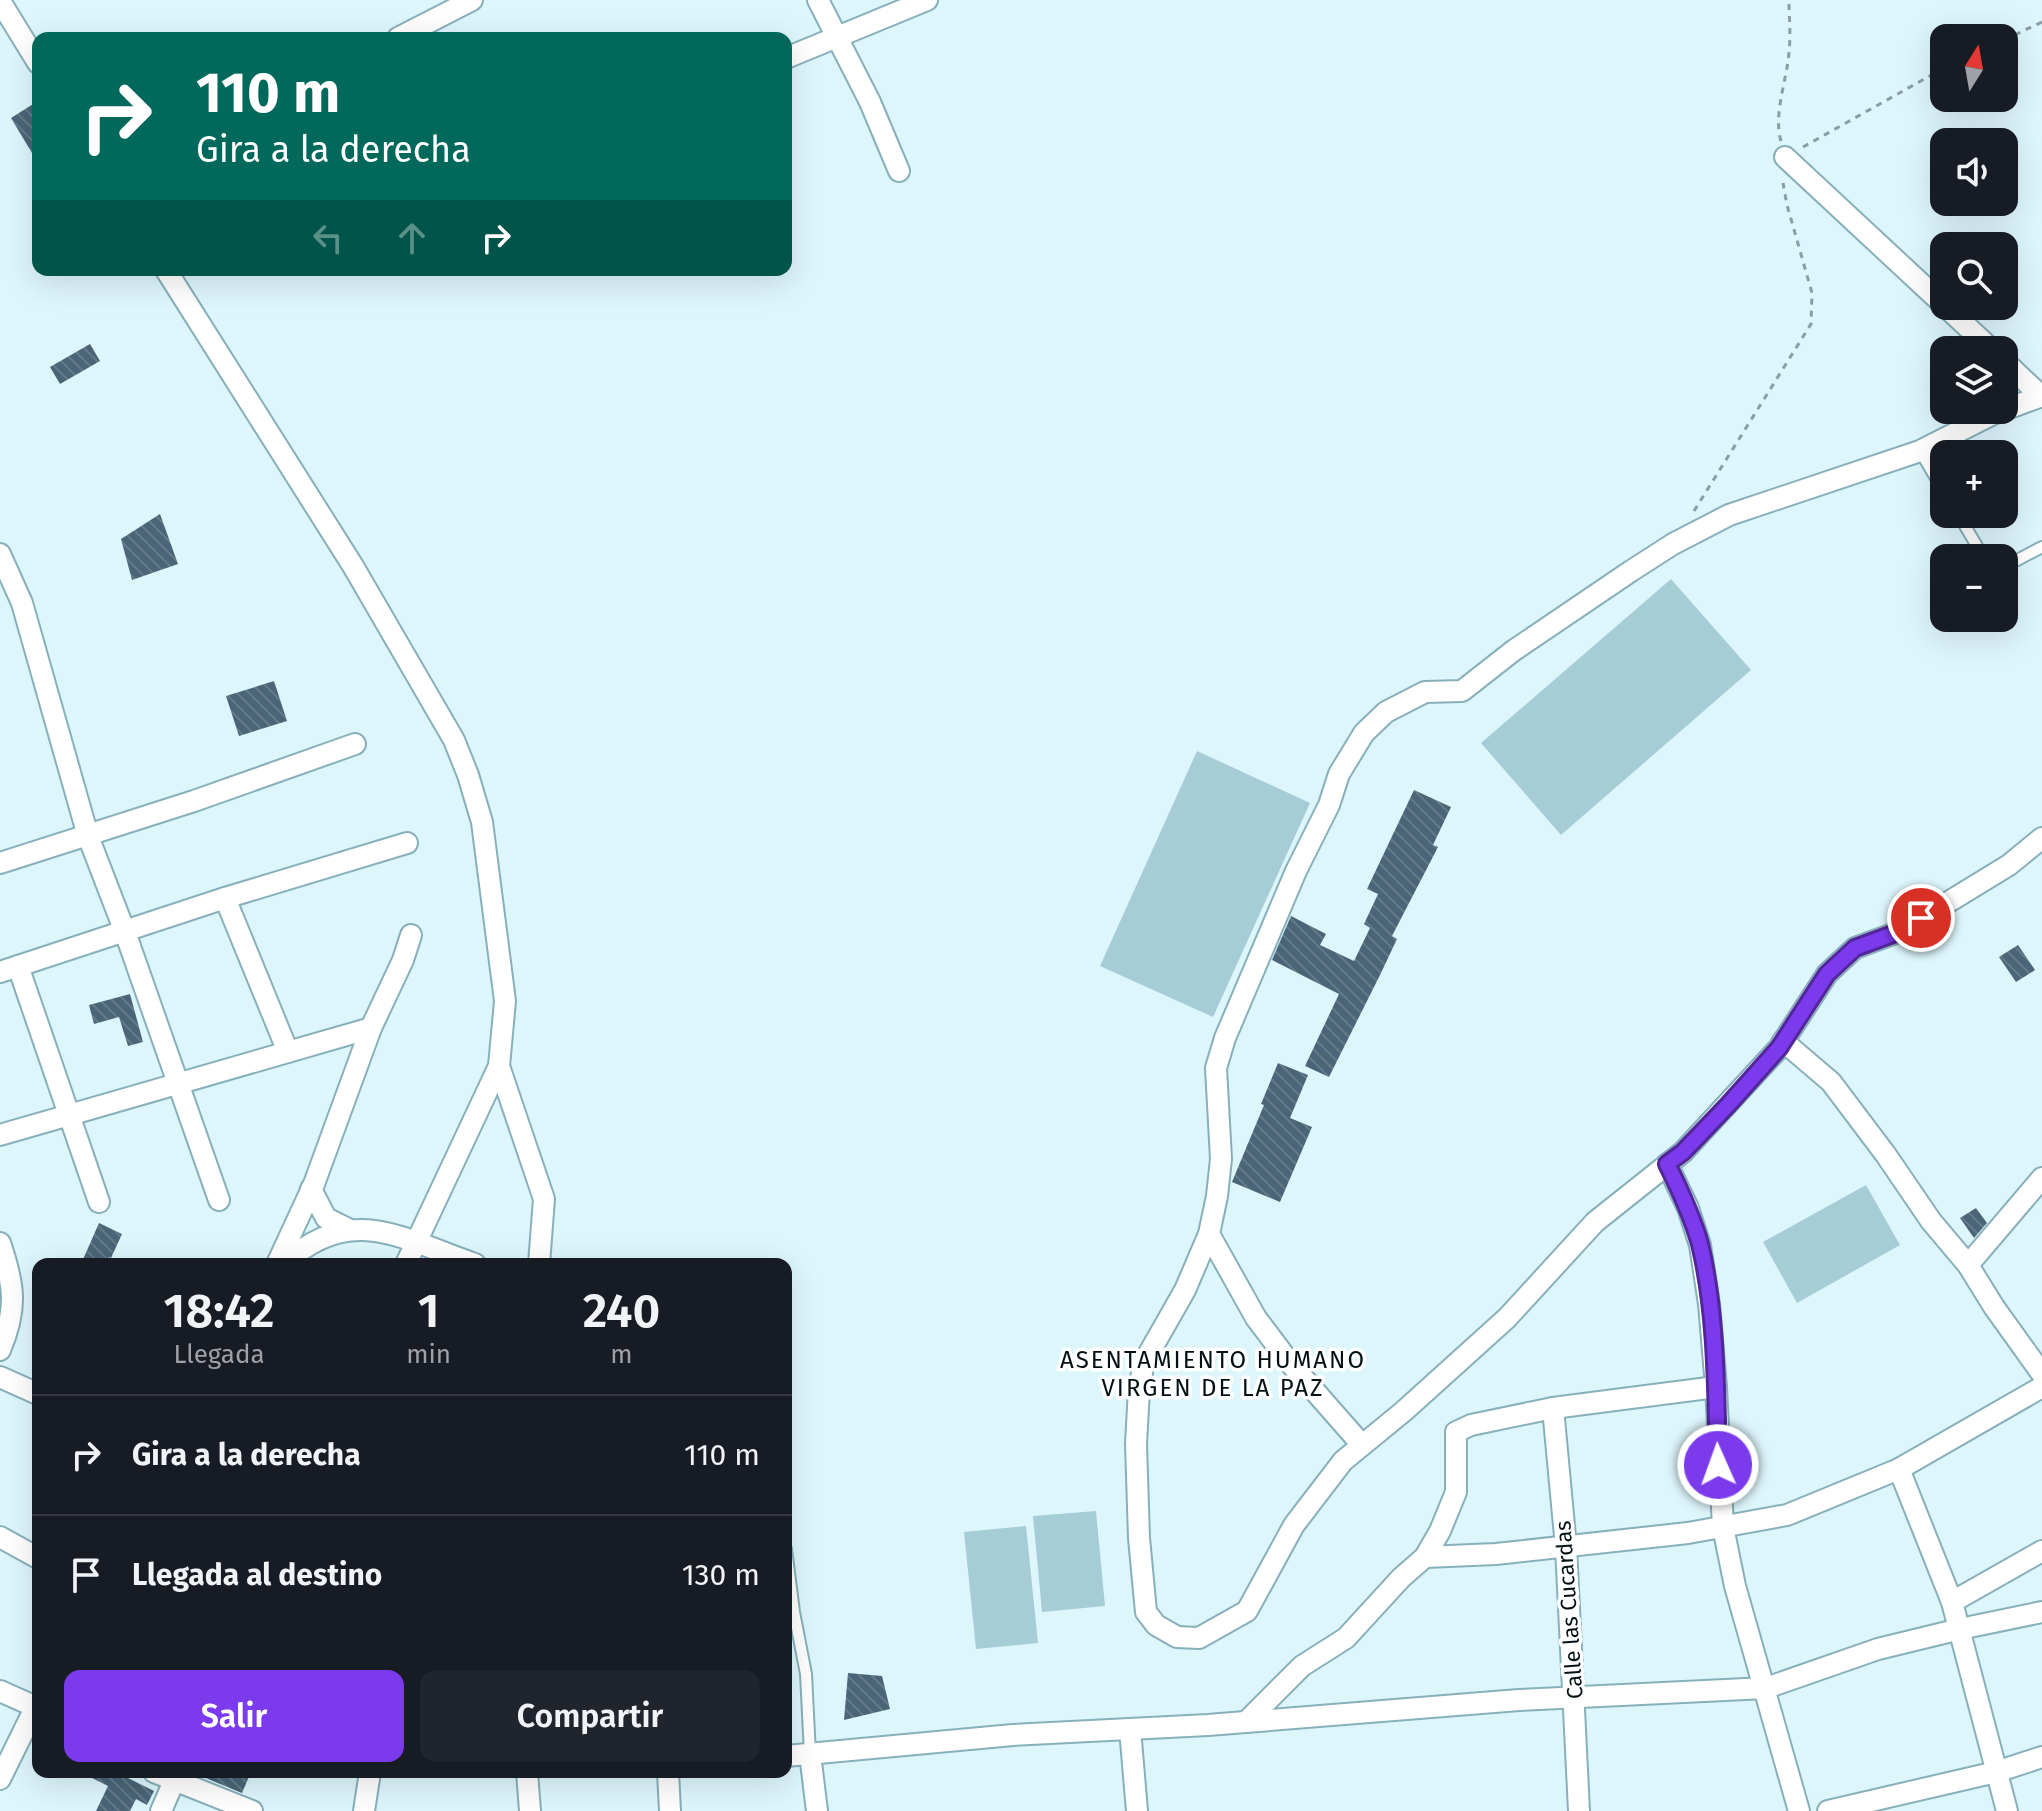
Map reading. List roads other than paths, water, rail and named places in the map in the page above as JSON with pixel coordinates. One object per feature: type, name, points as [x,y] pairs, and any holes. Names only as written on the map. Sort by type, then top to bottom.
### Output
[{"type":"street","points":[[410,32],[472,0]]},
{"type":"street","points":[[818,0],[870,102],[899,171]]},
{"type":"street","points":[[792,56],[927,0]]},
{"type":"street","points":[[0,1],[32,53]]},
{"type":"street","points":[[1785,157],[1930,293]]},
{"type":"street","points":[[170,276],[353,566],[454,740],[482,822],[505,1001],[499,1066],[409,1258]]},
{"type":"street","points":[[1959,320],[1977,336]]},
{"type":"street","points":[[2018,374],[2042,396],[1993,414],[1920,451],[1729,515],[1673,544],[1513,651],[1462,691],[1425,692],[1386,712],[1364,733],[1339,774],[1329,805],[1296,871],[1225,1038],[1216,1068],[1221,1159],[1209,1234],[1185,1290],[1144,1362],[1136,1444],[1139,1538],[1146,1612],[1156,1625],[1177,1637],[1199,1638],[1247,1611],[1294,1525],[1343,1461],[1507,1318],[1595,1222],[1683,1152],[1783,1041],[1827,974],[1855,948],[1901,931],[2009,865],[2042,838]]},
{"type":"street","points":[[0,554],[22,603],[88,836],[219,1200]]},
{"type":"street","points":[[0,863],[355,744]]},
{"type":"street","points":[[99,1202],[70,1115],[9,969],[225,898],[407,843]]},
{"type":"street","points":[[225,898],[288,1052]]},
{"type":"street","points":[[280,1258],[311,1189],[371,1028],[403,960],[411,935]]},
{"type":"street","points":[[0,1135],[371,1028]]},
{"type":"street","points":[[1783,1041],[1831,1082],[1931,1221],[1968,1265],[2042,1374]]},
{"type":"street","points":[[499,1066],[544,1199],[539,1258]]},
{"type":"street","points":[[1667,1164],[1688,1208],[1700,1245],[1716,1387],[1723,1527],[1735,1586],[1799,1811]]},
{"type":"street","points":[[1968,1265],[2042,1178]]},
{"type":"street","points":[[311,1189],[326,1218],[348,1229]]},
{"type":"street","points":[[290,1258],[324,1236],[348,1229],[372,1230],[458,1258]]},
{"type":"street","points":[[1209,1234],[1256,1318],[1290,1363],[1362,1445]]},
{"type":"street","points":[[0,1243],[13,1285],[12,1307],[0,1350]]},
{"type":"street","points":[[0,1377],[32,1391]]},
{"type":"street","points":[[1246,1722],[1302,1666],[1346,1638],[1401,1578],[1425,1557],[1456,1492],[1456,1432],[1471,1425],[1553,1408],[1716,1387]]},
{"type":"street","points":[[1425,1557],[1566,1547],[1723,1527],[1787,1515],[1899,1469],[2042,1387]]},
{"type":"street","name":"Calle las Cucardas","points":[[1553,1408],[1566,1547],[1579,1811]]},
{"type":"street","points":[[1899,1469],[1952,1602],[2007,1811]]},
{"type":"street","points":[[0,1537],[32,1555]]},
{"type":"street","points":[[1952,1602],[2042,1551]]},
{"type":"street","points":[[792,1756],[1013,1735],[1246,1722],[1519,1700],[1766,1688],[1878,1649],[2042,1612]]},
{"type":"street","points":[[0,1691],[32,1712]]},
{"type":"street","points":[[0,1779],[32,1720]]},
{"type":"street","points":[[1130,1729],[1137,1811]]},
{"type":"street","points":[[810,1754],[817,1811]]},
{"type":"street","points":[[1828,1811],[1996,1772],[2042,1757]]},
{"type":"street","points":[[161,1811],[175,1778]]},
{"type":"street","points":[[180,1778],[252,1811]]},
{"type":"street","points":[[364,1811],[369,1778]]},
{"type":"street","points":[[527,1778],[530,1811]]},
{"type":"street","points":[[668,1778],[670,1811]]},
{"type":"lane","points":[[1920,451],[1930,468]]},
{"type":"lane","points":[[2018,560],[2042,547]]},
{"type":"lane","points":[[792,1596],[806,1674],[810,1754]]},
{"type":"district","name":"ASENTAMIENTO HUMANO VIRGEN DE LA PAZ","points":[[1213,1374]]}]
